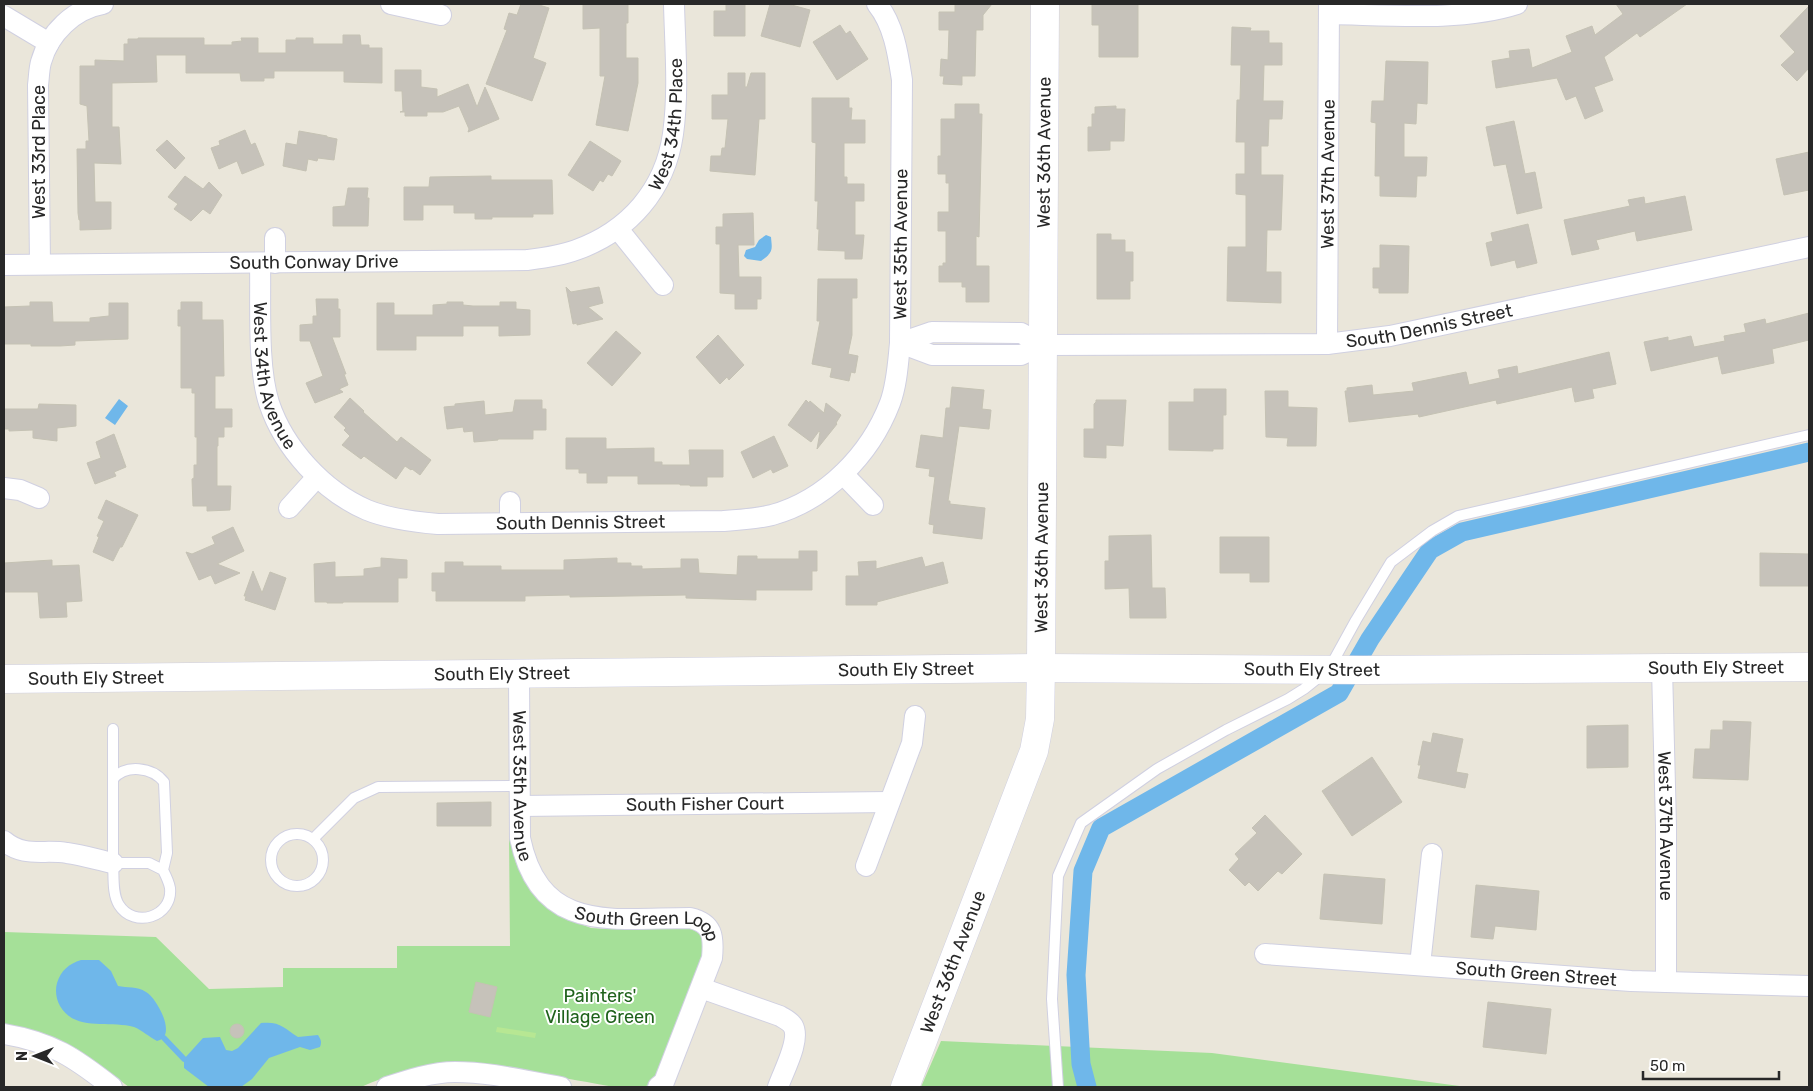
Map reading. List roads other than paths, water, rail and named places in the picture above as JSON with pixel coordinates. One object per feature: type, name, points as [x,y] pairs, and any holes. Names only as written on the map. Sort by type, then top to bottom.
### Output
[{"type":"street","name":"West 33rd Place","points":[[40,264],[38,85],[41,62],[49,43],[61,26],[75,14],[104,4]]},
{"type":"street","points":[[391,4],[441,15]]},
{"type":"street","name":"West 34th Place","points":[[618,229],[649,197],[661,176],[668,156],[673,134],[675,109],[674,4]]},
{"type":"street","name":"West 35th Avenue","points":[[843,474],[864,450],[878,429],[890,402],[898,369],[900,343],[902,80],[895,42],[877,4]]},
{"type":"street","name":"West 36th Avenue","points":[[905,1087],[1034,751],[1040,719],[1045,4]]},
{"type":"street","points":[[1329,9],[1454,15],[1479,13],[1517,4]]},
{"type":"street","name":"West 37th Avenue","points":[[1327,344],[1329,9]]},
{"type":"street","points":[[4,16],[49,43]]},
{"type":"street","points":[[618,229],[663,285]]},
{"type":"street","name":"South Conway Drive","points":[[4,264],[527,260],[556,256],[574,251],[618,229]]},
{"type":"street","name":"West 34th Avenue","points":[[275,238],[268,263],[262,349],[264,377],[269,403],[288,440],[300,459],[317,477]]},
{"type":"street","name":"South Dennis Street","points":[[900,343],[932,332],[1021,333],[1043,345],[1327,344],[1390,336],[1809,247]]},
{"type":"street","points":[[843,474],[873,505]]},
{"type":"street","name":"South Dennis Street","points":[[317,477],[331,489],[367,510],[404,520],[438,524],[748,519],[770,516],[804,502],[843,474]]},
{"type":"street","points":[[289,508],[317,477]]},
{"type":"street","points":[[4,488],[20,490],[39,498]]},
{"type":"street","points":[[510,502],[510,523]]},
{"type":"street","name":"South Ely Street","points":[[4,679],[1041,668],[1344,670],[1809,667]]},
{"type":"street","name":"West 37th Avenue","points":[[1662,668],[1666,826],[1666,982]]},
{"type":"street","name":"West 35th Avenue","points":[[518,674],[520,838],[524,856],[536,881],[546,892]]},
{"type":"street","points":[[866,866],[912,743],[915,716]]},
{"type":"street","name":"South Fisher Court","points":[[520,806],[890,802]]},
{"type":"street","points":[[4,841],[13,848],[22,851],[65,852],[113,863]]},
{"type":"street","points":[[1420,965],[1432,854]]},
{"type":"street","name":"South Green Loop","points":[[546,892],[569,910],[587,917],[690,918],[706,925],[712,934],[712,958],[664,1082],[658,1087]]},
{"type":"street","name":"South Green Street","points":[[1265,954],[1631,981],[1809,986]]},
{"type":"street","points":[[701,988],[780,1016],[789,1021],[794,1027],[795,1043],[778,1087]]},
{"type":"street","points":[[4,1034],[38,1041],[60,1051],[85,1066],[112,1087]]},
{"type":"street","points":[[387,1087],[407,1080],[453,1072],[479,1074],[562,1087]]},
{"type":"lane","points":[[1058,1087],[1052,999],[1058,876],[1081,824],[1158,769],[1226,730],[1344,670],[1356,620],[1391,562],[1432,531],[1458,516],[1809,435]]},
{"type":"lane","points":[[113,729],[113,779],[113,863],[115,896],[124,912],[132,917],[141,919],[150,917],[159,913],[166,906],[170,898],[170,888],[163,870],[167,853],[164,782],[155,773],[146,770],[122,771],[113,779]]},
{"type":"lane","points":[[314,839],[354,798],[378,787],[520,786]]},
{"type":"lane","points":[[298,833],[314,839],[319,846],[323,862],[315,878],[300,886],[283,882],[276,876],[270,860],[276,844],[282,838],[289,834],[298,833]]},
{"type":"lane","points":[[113,863],[149,863],[163,870]]},
{"type":"water","points":[[766,235],[771,237],[772,247],[770,253],[761,261],[747,259],[744,256],[746,250],[755,247],[759,240]]},
{"type":"water","points":[[119,399],[128,406],[115,425],[105,418]]},
{"type":"water","points":[[81,960],[99,960],[111,971],[118,986],[146,992],[160,1009],[166,1025],[166,1032],[163,1038],[157,1041],[134,1027],[93,1024],[74,1019],[66,1014],[58,1000],[56,992],[57,983],[66,968]]},
{"type":"water","points":[[261,1023],[277,1024],[298,1037],[318,1035],[321,1041],[320,1047],[310,1050],[300,1047],[269,1058],[252,1079],[241,1087],[209,1087],[184,1068],[184,1059],[203,1038],[220,1037],[226,1050],[232,1051],[238,1048]]},
{"type":"waterway","points":[[1087,1087],[1081,1064],[1076,975],[1083,871],[1101,828],[1339,693],[1370,639],[1430,550],[1462,532],[1809,452]]},
{"type":"waterway","points":[[164,1038],[184,1059]]},
{"type":"park label","name":"Painters' Village Green","points":[[600,1006]]}]
